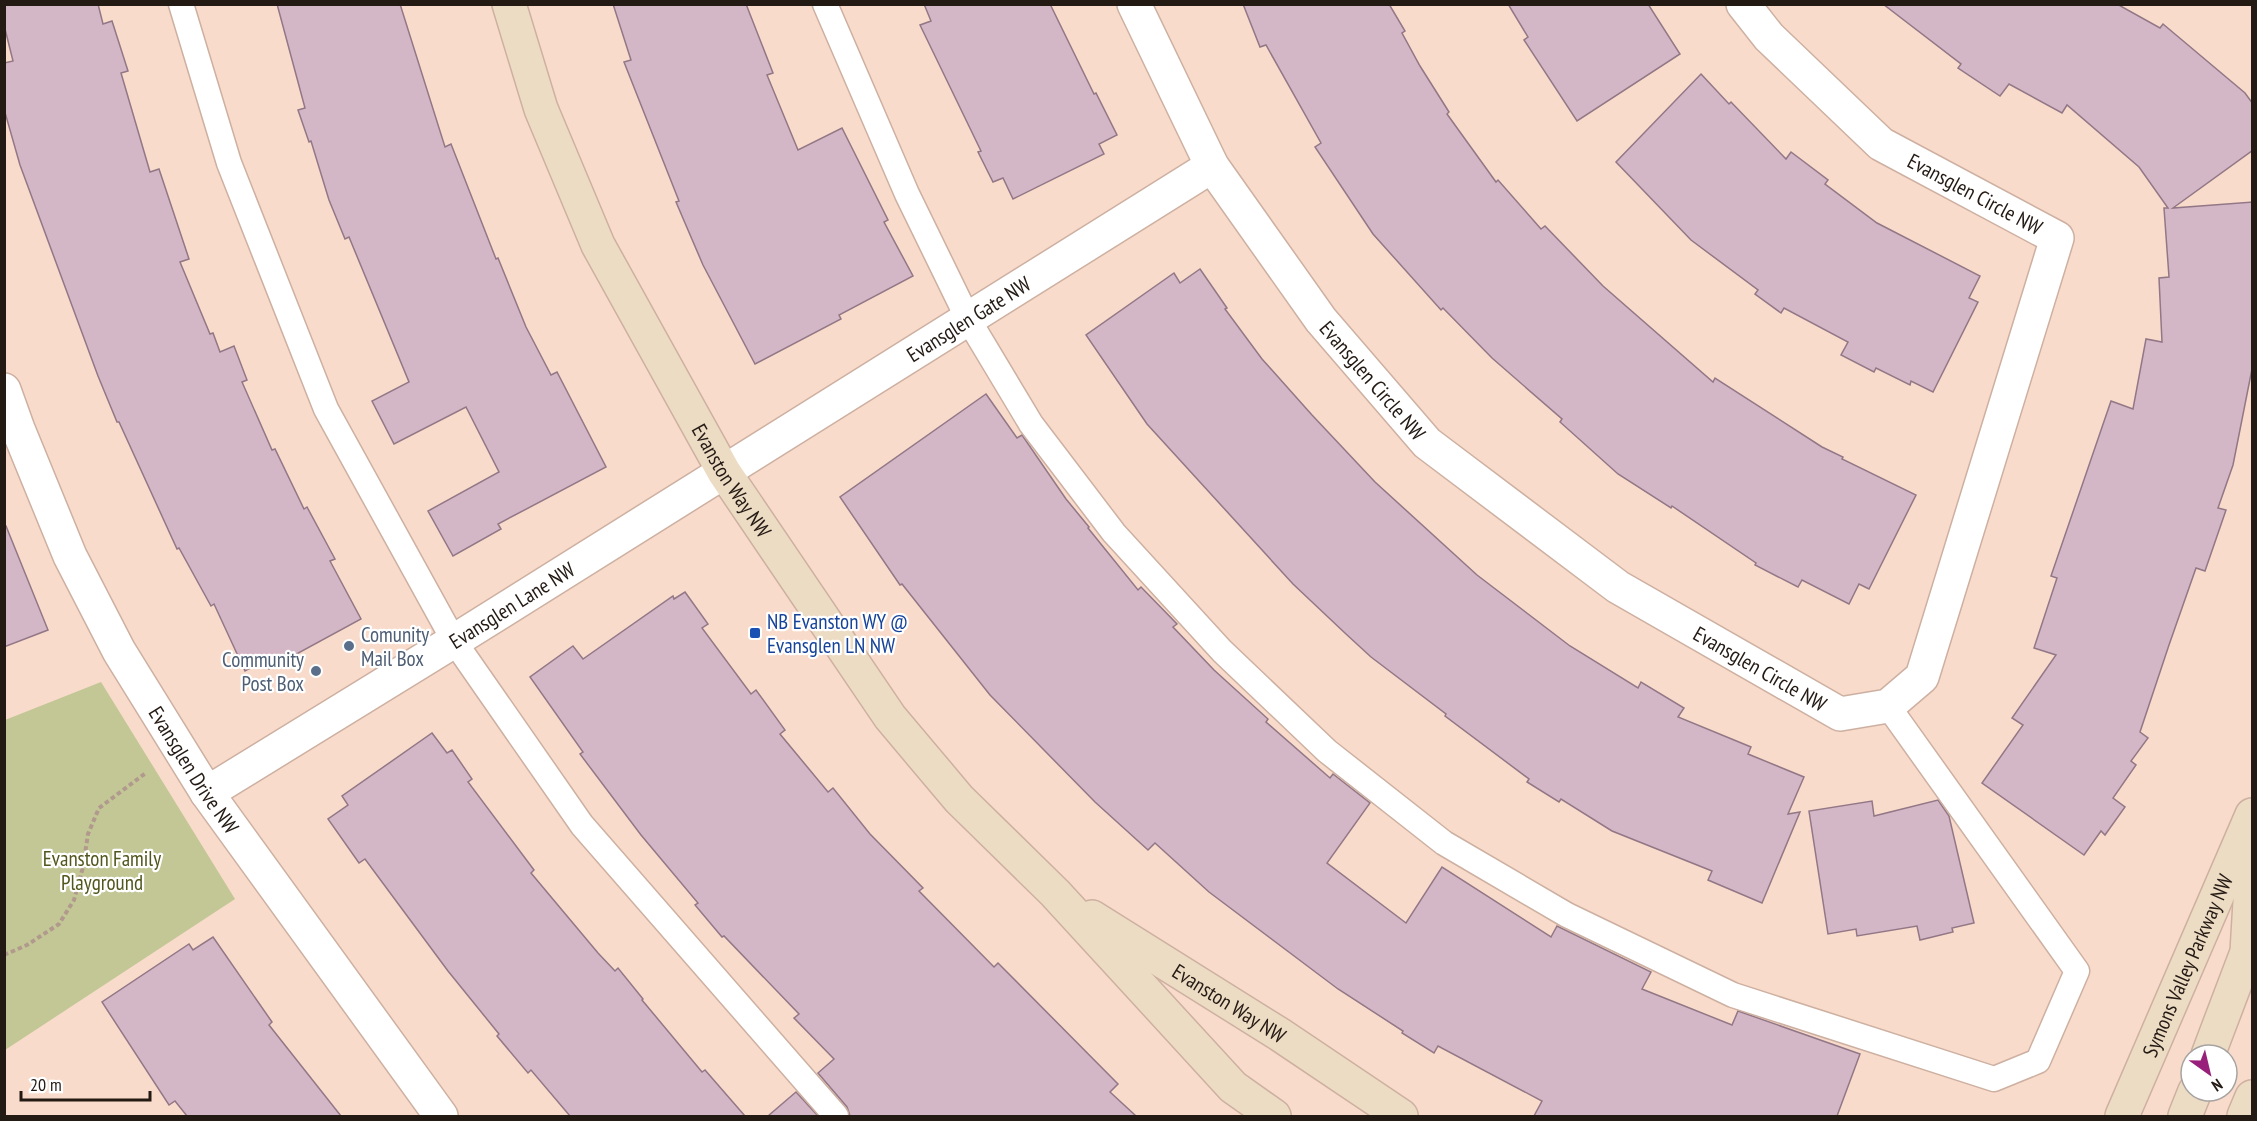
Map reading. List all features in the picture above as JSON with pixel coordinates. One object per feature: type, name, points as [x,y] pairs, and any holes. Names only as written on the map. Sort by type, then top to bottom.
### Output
[{"type":"street","name":"Evanston Way NW","points":[[510,4],[541,109],[598,245],[724,472],[890,717],[960,799],[1055,893],[1233,1087],[1274,1116]]},
{"type":"street","name":"Evansglen Circle NW","points":[[1134,4],[1212,166],[1321,320],[1427,443],[1618,587],[1718,645],[1839,714],[1888,706],[1922,677],[2058,238],[1881,144],[1769,37],[1743,4]]},
{"type":"street","name":"Evansglen Gate NW","points":[[724,472],[1212,166]]},
{"type":"street","name":"Evansglen Drive NW","points":[[4,390],[11,431],[70,556],[119,651],[207,793],[441,1116]]},
{"type":"street","name":"Evansglen Lane NW","points":[[207,793],[724,472]]},
{"type":"street","name":"Symons Valley Parkway NW","points":[[2122,1116],[2253,815]]},
{"type":"street","points":[[2213,1043],[2247,952],[2253,868]]},
{"type":"street","name":"Evanston Way NW","points":[[1055,893],[1279,1034],[1401,1116]]},
{"type":"street","points":[[2244,1116],[2253,1097]]},
{"type":"lane","points":[[180,4],[229,163],[326,410],[454,641],[582,825],[836,1116]]},
{"type":"lane","points":[[825,4],[907,194],[968,319],[1031,424],[1121,541],[1222,651],[1327,751],[1444,843],[1567,915],[1733,995],[1994,1079],[2038,1061],[2077,971],[1888,706]]},
{"type":"path","points":[[4,955],[27,945],[59,924],[74,900],[83,867],[88,834],[99,808],[179,748]]},
{"type":"green space","name":"Evanston Family Playground","points":[[101,682],[235,899],[5,1050],[5,720]]},
{"type":"building","points":[[4,4],[98,4],[103,24],[112,21],[128,71],[121,73],[150,172],[159,169],[189,259],[180,262],[210,334],[213,333],[220,352],[234,346],[247,380],[242,382],[272,450],[275,449],[304,509],[307,507],[335,559],[330,561],[361,619],[269,669],[265,660],[245,671],[214,604],[211,606],[179,548],[177,549],[119,422],[117,422],[98,376],[20,165],[4,109],[4,63],[13,61],[4,25]]},
{"type":"building","points":[[277,4],[400,4],[445,147],[451,144],[496,259],[498,258],[526,327],[551,375],[557,372],[606,467],[498,524],[501,529],[453,556],[428,511],[499,472],[466,407],[394,444],[372,401],[409,382],[349,237],[345,239],[329,200],[311,141],[309,142],[298,110],[305,108]]},
{"type":"building","points":[[613,4],[746,4],[773,73],[767,75],[798,150],[842,128],[888,220],[884,222],[913,276],[839,315],[841,319],[755,364],[703,265],[676,202],[679,201],[624,62],[631,60]]},
{"type":"building","points":[[924,4],[1050,4],[1094,94],[1096,93],[1117,135],[1099,144],[1104,154],[1013,199],[1003,178],[993,182],[978,152],[981,151],[920,25],[931,21]]},
{"type":"building","points":[[1243,4],[1389,4],[1405,31],[1402,33],[1420,66],[1449,112],[1447,114],[1496,182],[1498,180],[1541,229],[1545,226],[1603,286],[1713,382],[1715,378],[1822,447],[1843,457],[1842,459],[1916,495],[1869,589],[1859,584],[1849,604],[1802,580],[1798,587],[1755,565],[1756,563],[1672,506],[1671,508],[1618,474],[1560,422],[1562,419],[1492,358],[1443,308],[1441,310],[1373,234],[1315,147],[1321,143],[1266,45],[1260,47]]},
{"type":"building","points":[[1508,4],[1648,4],[1680,54],[1577,121],[1524,40],[1528,37]]},
{"type":"building","points":[[1883,4],[2117,4],[2160,28],[2163,24],[2245,93],[2253,104],[2253,150],[2173,208],[2253,202],[2253,364],[2233,465],[2218,508],[2226,510],[2205,571],[2196,568],[2169,645],[2140,732],[2148,738],[2131,761],[2136,765],[2113,798],[2125,807],[2105,835],[2101,831],[2084,855],[1982,783],[2023,725],[2012,718],[2056,655],[2034,648],[2057,578],[2051,576],[2111,401],[2133,409],[2146,339],[2162,342],[2159,278],[2169,277],[2164,208],[2168,208],[2139,167],[2067,105],[2062,113],[2009,84],[2000,96],[1958,68],[1961,64]]},
{"type":"building","points":[[1701,74],[1786,159],[1791,152],[1828,180],[1825,184],[1877,223],[1980,276],[1969,298],[1978,302],[1933,392],[1911,381],[1910,385],[1876,368],[1874,372],[1841,355],[1848,342],[1784,308],[1781,313],[1755,294],[1758,290],[1691,240],[1616,162]]},
{"type":"building","points":[[1200,269],[1227,308],[1225,309],[1262,359],[1312,415],[1375,482],[1477,575],[1570,646],[1638,688],[1641,682],[1684,708],[1678,717],[1751,747],[1748,754],[1804,777],[1788,814],[1800,812],[1762,903],[1708,880],[1712,871],[1612,831],[1561,799],[1559,802],[1527,782],[1529,779],[1445,716],[1446,714],[1371,657],[1346,634],[1293,584],[1147,424],[1086,335],[1174,273],[1180,283]]},
{"type":"building","points":[[986,394],[1017,438],[1022,435],[1066,499],[1138,590],[1141,587],[1177,624],[1173,627],[1214,670],[1268,719],[1266,722],[1330,778],[1333,774],[1370,803],[1327,863],[1406,923],[1442,867],[1551,937],[1557,926],[1651,972],[1642,989],[1732,1025],[1738,1011],[1860,1054],[1837,1116],[1534,1116],[1542,1101],[1438,1046],[1434,1053],[1402,1033],[1403,1031],[1338,989],[1209,892],[1155,843],[1148,850],[1095,802],[990,695],[902,584],[900,585],[840,497]]},
{"type":"building","points":[[6,526],[48,630],[4,647],[4,527]]},
{"type":"building","points":[[685,592],[708,624],[702,628],[751,694],[756,690],[785,730],[780,734],[828,792],[833,788],[870,834],[923,888],[919,891],[994,967],[998,963],[1118,1084],[1110,1092],[1136,1116],[850,1116],[847,1107],[818,1073],[834,1059],[794,1018],[799,1014],[724,936],[722,937],[695,905],[698,903],[641,835],[580,754],[583,752],[530,677],[573,646],[583,659],[673,596],[674,599]]},
{"type":"building","points":[[432,733],[447,753],[452,750],[472,779],[468,782],[534,870],[531,873],[598,953],[615,971],[618,968],[702,1072],[705,1070],[745,1116],[570,1116],[531,1070],[528,1073],[497,1036],[499,1034],[448,971],[365,859],[359,863],[328,819],[348,805],[342,796]]},
{"type":"building","points":[[1938,800],[1949,816],[1974,923],[1952,928],[1953,932],[1920,940],[1917,926],[1857,936],[1856,929],[1828,934],[1809,811],[1872,801],[1874,816]]},
{"type":"building","points":[[213,937],[272,1022],[269,1025],[341,1116],[187,1116],[175,1101],[169,1105],[102,1002],[189,944],[193,950]]},
{"type":"building","points":[[796,1092],[818,1116],[768,1116]]},
{"type":"place","name":"NB Evanston WY @ Evansglen LN NW","points":[[755,633]]},
{"type":"place","name":"Comunity Mail Box","points":[[349,646]]},
{"type":"place","name":"Community Post Box","points":[[316,671]]}]
